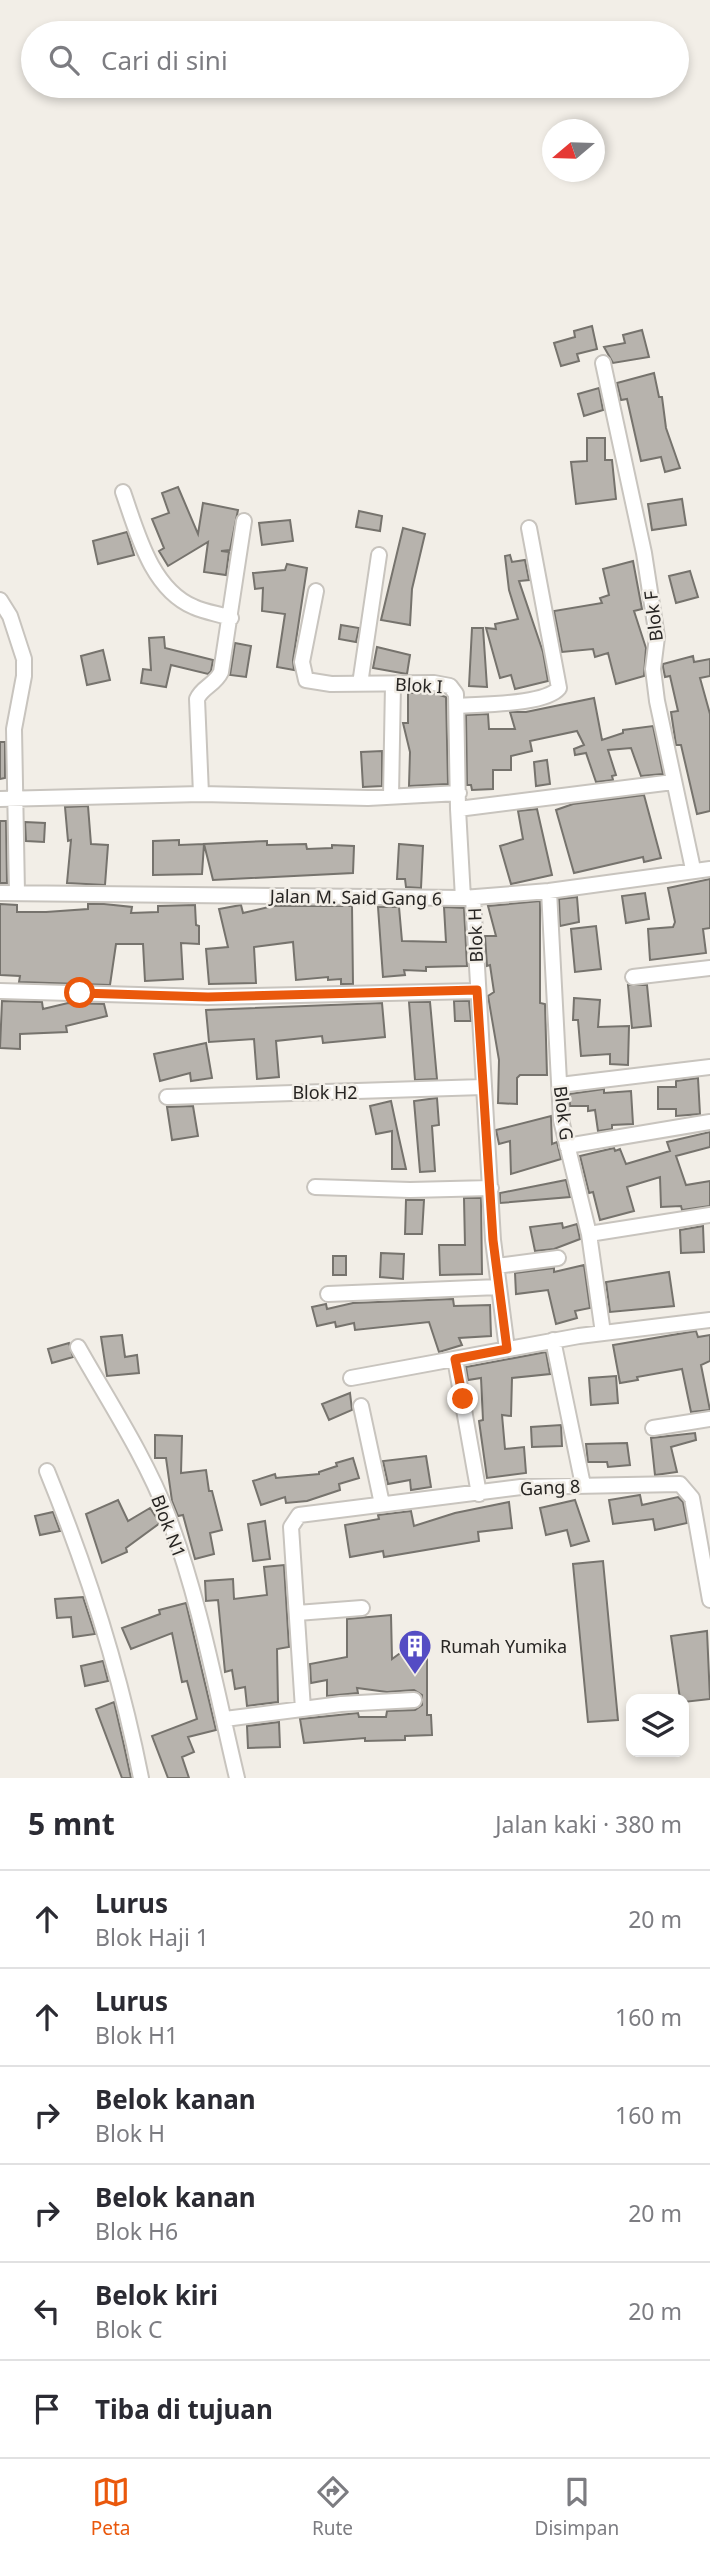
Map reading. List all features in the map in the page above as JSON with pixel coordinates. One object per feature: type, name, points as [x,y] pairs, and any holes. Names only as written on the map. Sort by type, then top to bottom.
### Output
[{"type":"street","name":"Blok F","points":[[603,363],[645,553],[658,646],[654,682],[693,869]]},
{"type":"street","points":[[123,492],[138,533],[165,588],[193,607],[231,618]]},
{"type":"street","points":[[201,794],[197,699],[215,683],[220,672],[231,618],[244,520]]},
{"type":"street","points":[[459,706],[545,696],[559,688],[529,527]]},
{"type":"street","points":[[360,684],[379,555]]},
{"type":"street","name":"Blok I","points":[[316,591],[302,662],[304,676],[315,683],[450,685],[456,694],[459,706],[457,809],[468,898]]},
{"type":"street","points":[[0,600],[10,616],[24,659],[7,799],[17,893]]},
{"type":"street","points":[[391,796],[393,684]]},
{"type":"street","points":[[457,809],[673,782]]},
{"type":"street","points":[[7,799],[201,794],[391,796],[459,793]]},
{"type":"street","name":"Jalan M. Said Gang 6","points":[[0,893],[468,898],[549,891],[693,869],[710,869]]},
{"type":"street","name":"Blok G","points":[[549,891],[561,1121],[589,1234],[603,1333]]},
{"type":"street","name":"Blok H","points":[[468,898],[497,1266],[507,1349]]},
{"type":"street","points":[[633,977],[710,968]]},
{"type":"street","points":[[0,991],[208,997],[477,990]]},
{"type":"street","points":[[559,1085],[710,1067]]},
{"type":"street","name":"Blok H2","points":[[167,1097],[483,1087]]},
{"type":"street","points":[[567,1146],[710,1122]]},
{"type":"street","points":[[315,1187],[410,1190],[491,1188]]},
{"type":"street","points":[[589,1234],[710,1215]]},
{"type":"street","points":[[497,1266],[558,1258]]},
{"type":"street","points":[[328,1294],[499,1287]]},
{"type":"street","points":[[351,1378],[553,1340],[710,1320]]},
{"type":"street","points":[[553,1340],[583,1485]]},
{"type":"street","name":"Blok N1","points":[[78,1347],[140,1455],[168,1515],[193,1591],[237,1778]]},
{"type":"street","points":[[455,1359],[479,1494]]},
{"type":"street","points":[[361,1406],[382,1504]]},
{"type":"street","points":[[653,1428],[710,1419]]},
{"type":"street","points":[[47,1471],[88,1576],[122,1688],[141,1778]]},
{"type":"street","name":"Gang 8","points":[[297,1613],[291,1527],[292,1521],[299,1515],[521,1488],[583,1485],[673,1483],[685,1487],[692,1498],[710,1600]]},
{"type":"street","points":[[303,1709],[297,1613],[362,1608]]},
{"type":"street","points":[[225,1719],[303,1709],[414,1700]]},
{"type":"building","points":[[592,326],[597,349],[577,354],[579,361],[561,366],[554,343],[575,337],[574,331]]},
{"type":"building","points":[[642,330],[649,357],[613,363],[604,347],[625,343],[623,335]]},
{"type":"building","points":[[654,373],[659,397],[662,397],[666,428],[680,468],[665,472],[661,457],[641,461],[627,399],[621,400],[617,383]]},
{"type":"building","points":[[599,388],[603,410],[584,416],[578,394]]},
{"type":"building","points":[[587,438],[605,438],[605,460],[612,460],[616,499],[576,504],[571,462],[587,461]]},
{"type":"building","points":[[178,487],[198,534],[203,503],[238,510],[230,550],[221,551],[229,552],[226,575],[204,572],[208,542],[168,566],[159,551],[164,548],[152,519],[169,513],[162,493]]},
{"type":"building","points":[[682,499],[686,525],[652,530],[648,504]]},
{"type":"building","points":[[359,511],[382,516],[380,531],[356,527]]},
{"type":"building","points":[[290,520],[293,541],[262,545],[259,523]]},
{"type":"building","points":[[403,528],[425,534],[412,589],[410,625],[381,620]]},
{"type":"building","points":[[127,532],[134,555],[98,564],[93,541]]},
{"type":"building","points":[[510,555],[512,562],[525,560],[529,580],[519,581],[543,652],[548,681],[515,689],[511,675],[500,678],[486,628],[496,629],[495,624],[518,619],[509,590],[505,556]]},
{"type":"building","points":[[633,561],[642,609],[634,611],[646,648],[644,676],[616,684],[608,653],[595,657],[593,649],[562,652],[554,611],[602,603],[600,598],[609,595],[603,569]]},
{"type":"building","points":[[287,564],[307,568],[293,660],[294,670],[277,667],[285,614],[262,611],[263,588],[255,589],[253,573],[285,570]]},
{"type":"building","points":[[690,571],[698,597],[676,603],[669,576]]},
{"type":"building","points":[[341,625],[359,628],[356,642],[339,639]]},
{"type":"building","points":[[472,628],[483,628],[487,687],[469,686]]},
{"type":"building","points":[[164,637],[165,648],[213,660],[211,671],[208,674],[171,665],[166,687],[141,683],[143,669],[151,670],[149,638]]},
{"type":"building","points":[[235,643],[251,646],[246,677],[230,675]]},
{"type":"building","points":[[377,647],[410,655],[407,674],[373,668]]},
{"type":"building","points":[[103,650],[110,680],[87,685],[81,656]]},
{"type":"building","points":[[693,656],[694,662],[710,659],[710,676],[700,678],[710,714],[710,811],[697,814],[681,745],[676,745],[671,712],[678,711],[670,676],[665,677],[663,667],[663,664]]},
{"type":"building","points":[[408,693],[433,693],[446,697],[448,784],[409,786],[410,752],[403,723],[408,723]]},
{"type":"building","points":[[594,698],[602,740],[623,733],[623,730],[653,726],[663,774],[641,776],[631,748],[608,750],[616,775],[612,776],[613,780],[596,782],[586,753],[575,755],[574,749],[584,745],[577,731],[530,741],[532,751],[511,756],[511,770],[493,770],[493,789],[472,790],[471,785],[467,785],[466,715],[488,714],[489,729],[515,729],[510,712],[526,712]]},
{"type":"building","points":[[0,742],[5,742],[5,778],[0,779]]},
{"type":"building","points":[[382,751],[382,786],[363,787],[361,752]]},
{"type":"building","points":[[547,760],[550,784],[536,786],[534,762]]},
{"type":"building","points":[[644,795],[661,858],[644,862],[643,857],[574,873],[556,810],[573,804]]},
{"type":"building","points":[[88,806],[91,844],[108,845],[105,885],[67,883],[71,840],[68,841],[65,807]]},
{"type":"building","points":[[537,809],[552,875],[511,884],[500,846],[523,839],[518,811]]},
{"type":"building","points":[[0,821],[6,821],[7,883],[0,883]]},
{"type":"building","points":[[25,822],[45,823],[44,842],[26,841]]},
{"type":"building","points":[[179,840],[179,845],[204,844],[202,874],[153,875],[153,841]]},
{"type":"building","points":[[267,841],[267,845],[306,844],[307,849],[332,848],[332,845],[354,846],[353,873],[213,880],[204,844]]},
{"type":"building","points":[[399,844],[423,846],[421,888],[406,887],[405,879],[397,879]]},
{"type":"building","points":[[710,879],[710,928],[703,929],[706,953],[650,960],[648,929],[673,927],[675,922],[668,888]]},
{"type":"building","points":[[645,893],[649,919],[626,923],[622,896]]},
{"type":"building","points":[[577,897],[579,922],[560,926],[559,899]]},
{"type":"building","points":[[540,901],[540,1003],[545,1004],[547,1075],[520,1075],[517,1078],[517,1104],[498,1103],[499,1060],[488,996],[494,992],[490,965],[487,966],[485,936],[496,936],[488,906]]},
{"type":"building","points":[[0,904],[17,905],[17,912],[46,912],[88,909],[88,904],[104,904],[132,907],[131,913],[158,912],[158,906],[195,905],[199,944],[181,943],[183,979],[145,981],[143,944],[116,944],[110,985],[19,982],[20,976],[0,975]]},
{"type":"building","points":[[241,905],[243,913],[273,906],[352,906],[353,984],[341,984],[341,979],[328,980],[328,977],[296,980],[293,942],[254,947],[256,983],[209,984],[206,949],[228,947],[219,909]]},
{"type":"building","points":[[378,907],[399,907],[402,941],[446,942],[444,907],[464,908],[467,966],[426,967],[426,971],[404,970],[405,975],[383,977]]},
{"type":"building","points":[[596,926],[601,969],[575,972],[571,929]]},
{"type":"building","points":[[628,985],[647,985],[651,1026],[632,1028]]},
{"type":"building","points":[[574,998],[600,1000],[598,1027],[629,1026],[628,1065],[610,1064],[610,1054],[581,1056],[578,1020],[573,1020]]},
{"type":"building","points":[[2,1001],[42,1002],[43,1009],[68,1003],[104,1004],[107,1016],[66,1026],[67,1032],[20,1034],[20,1049],[0,1048]]},
{"type":"building","points":[[454,1001],[469,1001],[471,1021],[455,1021]]},
{"type":"building","points":[[409,1002],[430,1002],[437,1079],[415,1080]]},
{"type":"building","points":[[382,1003],[385,1037],[323,1043],[322,1036],[276,1041],[279,1077],[257,1079],[254,1039],[209,1042],[206,1010]]},
{"type":"building","points":[[206,1043],[212,1078],[191,1081],[190,1073],[160,1081],[154,1054]]},
{"type":"building","points":[[698,1078],[700,1114],[676,1116],[676,1109],[658,1109],[658,1087],[676,1087],[676,1081]]},
{"type":"building","points":[[604,1089],[604,1093],[631,1091],[633,1124],[612,1125],[612,1129],[598,1131],[595,1110],[588,1111],[588,1106],[570,1106],[569,1094]]},
{"type":"building","points":[[437,1098],[439,1125],[432,1126],[435,1171],[420,1172],[414,1101]]},
{"type":"building","points":[[391,1101],[406,1169],[392,1169],[392,1131],[376,1134],[370,1106]]},
{"type":"building","points":[[193,1106],[198,1136],[172,1140],[167,1107]]},
{"type":"building","points":[[551,1116],[552,1144],[557,1142],[561,1159],[511,1174],[510,1141],[499,1144],[496,1130]]},
{"type":"building","points":[[710,1132],[710,1147],[676,1156],[686,1185],[710,1181],[710,1206],[682,1210],[681,1206],[661,1207],[660,1177],[627,1187],[634,1211],[600,1220],[593,1192],[589,1193],[580,1156],[620,1149],[626,1164],[670,1151],[667,1142]]},
{"type":"building","points":[[566,1180],[570,1197],[500,1203],[500,1193]]},
{"type":"building","points":[[464,1198],[481,1198],[482,1274],[440,1275],[439,1245],[465,1245]]},
{"type":"building","points":[[406,1200],[424,1200],[422,1234],[405,1234]]},
{"type":"building","points":[[562,1223],[563,1228],[577,1224],[580,1239],[554,1249],[535,1251],[530,1227]]},
{"type":"building","points":[[703,1226],[704,1252],[681,1253],[680,1230]]},
{"type":"building","points":[[381,1253],[404,1254],[403,1279],[380,1277]]},
{"type":"building","points":[[333,1256],[346,1256],[346,1275],[333,1275]]},
{"type":"building","points":[[584,1265],[590,1308],[575,1311],[577,1318],[556,1324],[548,1290],[516,1294],[515,1273],[554,1268],[554,1272]]},
{"type":"building","points":[[669,1272],[674,1306],[610,1312],[606,1282]]},
{"type":"building","points":[[453,1299],[454,1306],[490,1305],[491,1336],[459,1338],[462,1345],[439,1352],[429,1322],[355,1330],[354,1323],[336,1327],[335,1322],[317,1326],[312,1307],[326,1304],[327,1309],[353,1303]]},
{"type":"building","points":[[696,1331],[698,1337],[710,1335],[710,1361],[701,1365],[710,1410],[691,1412],[682,1369],[637,1377],[638,1380],[620,1383],[613,1345]]},
{"type":"building","points":[[122,1335],[125,1357],[137,1355],[139,1373],[107,1376],[101,1337]]},
{"type":"building","points":[[69,1343],[73,1357],[52,1363],[48,1349]]},
{"type":"building","points":[[546,1352],[550,1374],[512,1378],[511,1416],[502,1415],[505,1449],[524,1447],[526,1473],[487,1478],[479,1421],[483,1420],[481,1378],[468,1380],[466,1367]]},
{"type":"building","points":[[616,1376],[618,1403],[591,1405],[589,1378]]},
{"type":"building","points":[[350,1393],[352,1410],[329,1420],[322,1404]]},
{"type":"building","points":[[561,1425],[562,1446],[532,1447],[531,1427]]},
{"type":"building","points":[[695,1433],[696,1440],[671,1447],[677,1472],[655,1475],[651,1438]]},
{"type":"building","points":[[155,1435],[182,1436],[181,1473],[206,1470],[209,1491],[212,1491],[222,1530],[210,1533],[214,1554],[195,1559],[183,1515],[178,1516],[172,1501],[166,1458],[155,1458]]},
{"type":"building","points":[[627,1443],[630,1465],[608,1467],[607,1462],[588,1462],[586,1444]]},
{"type":"building","points":[[426,1456],[431,1487],[411,1490],[410,1480],[388,1484],[383,1461]]},
{"type":"building","points":[[353,1458],[359,1478],[339,1484],[340,1490],[307,1501],[286,1503],[285,1497],[261,1505],[253,1481],[275,1474],[276,1478],[319,1474],[337,1466],[336,1463]]},
{"type":"building","points":[[640,1495],[642,1505],[678,1497],[683,1502],[687,1523],[655,1530],[653,1519],[613,1524],[609,1500]]},
{"type":"building","points":[[118,1500],[128,1521],[150,1508],[160,1523],[126,1548],[127,1552],[102,1563],[86,1514]]},
{"type":"building","points":[[575,1500],[589,1541],[571,1546],[567,1530],[546,1535],[540,1508]]},
{"type":"building","points":[[509,1502],[512,1528],[478,1532],[479,1541],[384,1557],[383,1551],[350,1557],[345,1525],[379,1519],[378,1515],[411,1511],[414,1526],[455,1513]]},
{"type":"building","points":[[53,1512],[60,1531],[40,1535],[35,1516]]},
{"type":"building","points":[[265,1521],[270,1559],[253,1561],[248,1524]]},
{"type":"building","points":[[603,1561],[618,1720],[588,1722],[573,1564]]},
{"type":"building","points":[[284,1565],[289,1647],[277,1649],[278,1702],[247,1706],[245,1687],[235,1689],[232,1670],[225,1672],[218,1600],[206,1601],[205,1581],[233,1579],[234,1599],[267,1595],[264,1567]]},
{"type":"building","points":[[83,1597],[95,1634],[73,1637],[71,1617],[57,1618],[55,1599]]},
{"type":"building","points":[[186,1603],[216,1730],[188,1737],[194,1752],[182,1757],[189,1778],[168,1778],[152,1736],[197,1719],[187,1681],[182,1682],[172,1633],[131,1649],[122,1628],[160,1614],[159,1610]]},
{"type":"building","points":[[391,1615],[392,1659],[399,1654],[427,1650],[427,1715],[431,1715],[432,1735],[405,1736],[405,1740],[365,1741],[365,1738],[304,1743],[300,1719],[358,1713],[359,1717],[386,1717],[387,1711],[415,1710],[422,1705],[422,1695],[414,1690],[387,1692],[357,1688],[358,1693],[327,1696],[327,1680],[311,1683],[310,1664],[347,1657],[347,1619]]},
{"type":"building","points":[[707,1631],[710,1699],[689,1701],[689,1694],[679,1694],[671,1636]]},
{"type":"building","points":[[103,1661],[108,1681],[85,1686],[81,1666]]},
{"type":"building","points":[[114,1702],[131,1778],[122,1778],[96,1709]]},
{"type":"building","points":[[279,1722],[280,1747],[248,1748],[247,1726]]},
{"type":"place","name":"Rumah Yumika","points":[[415,1676]]},
{"type":"route","points":[[80,993],[208,997],[477,990],[493,1240],[507,1349],[455,1359],[463,1399]]}]
